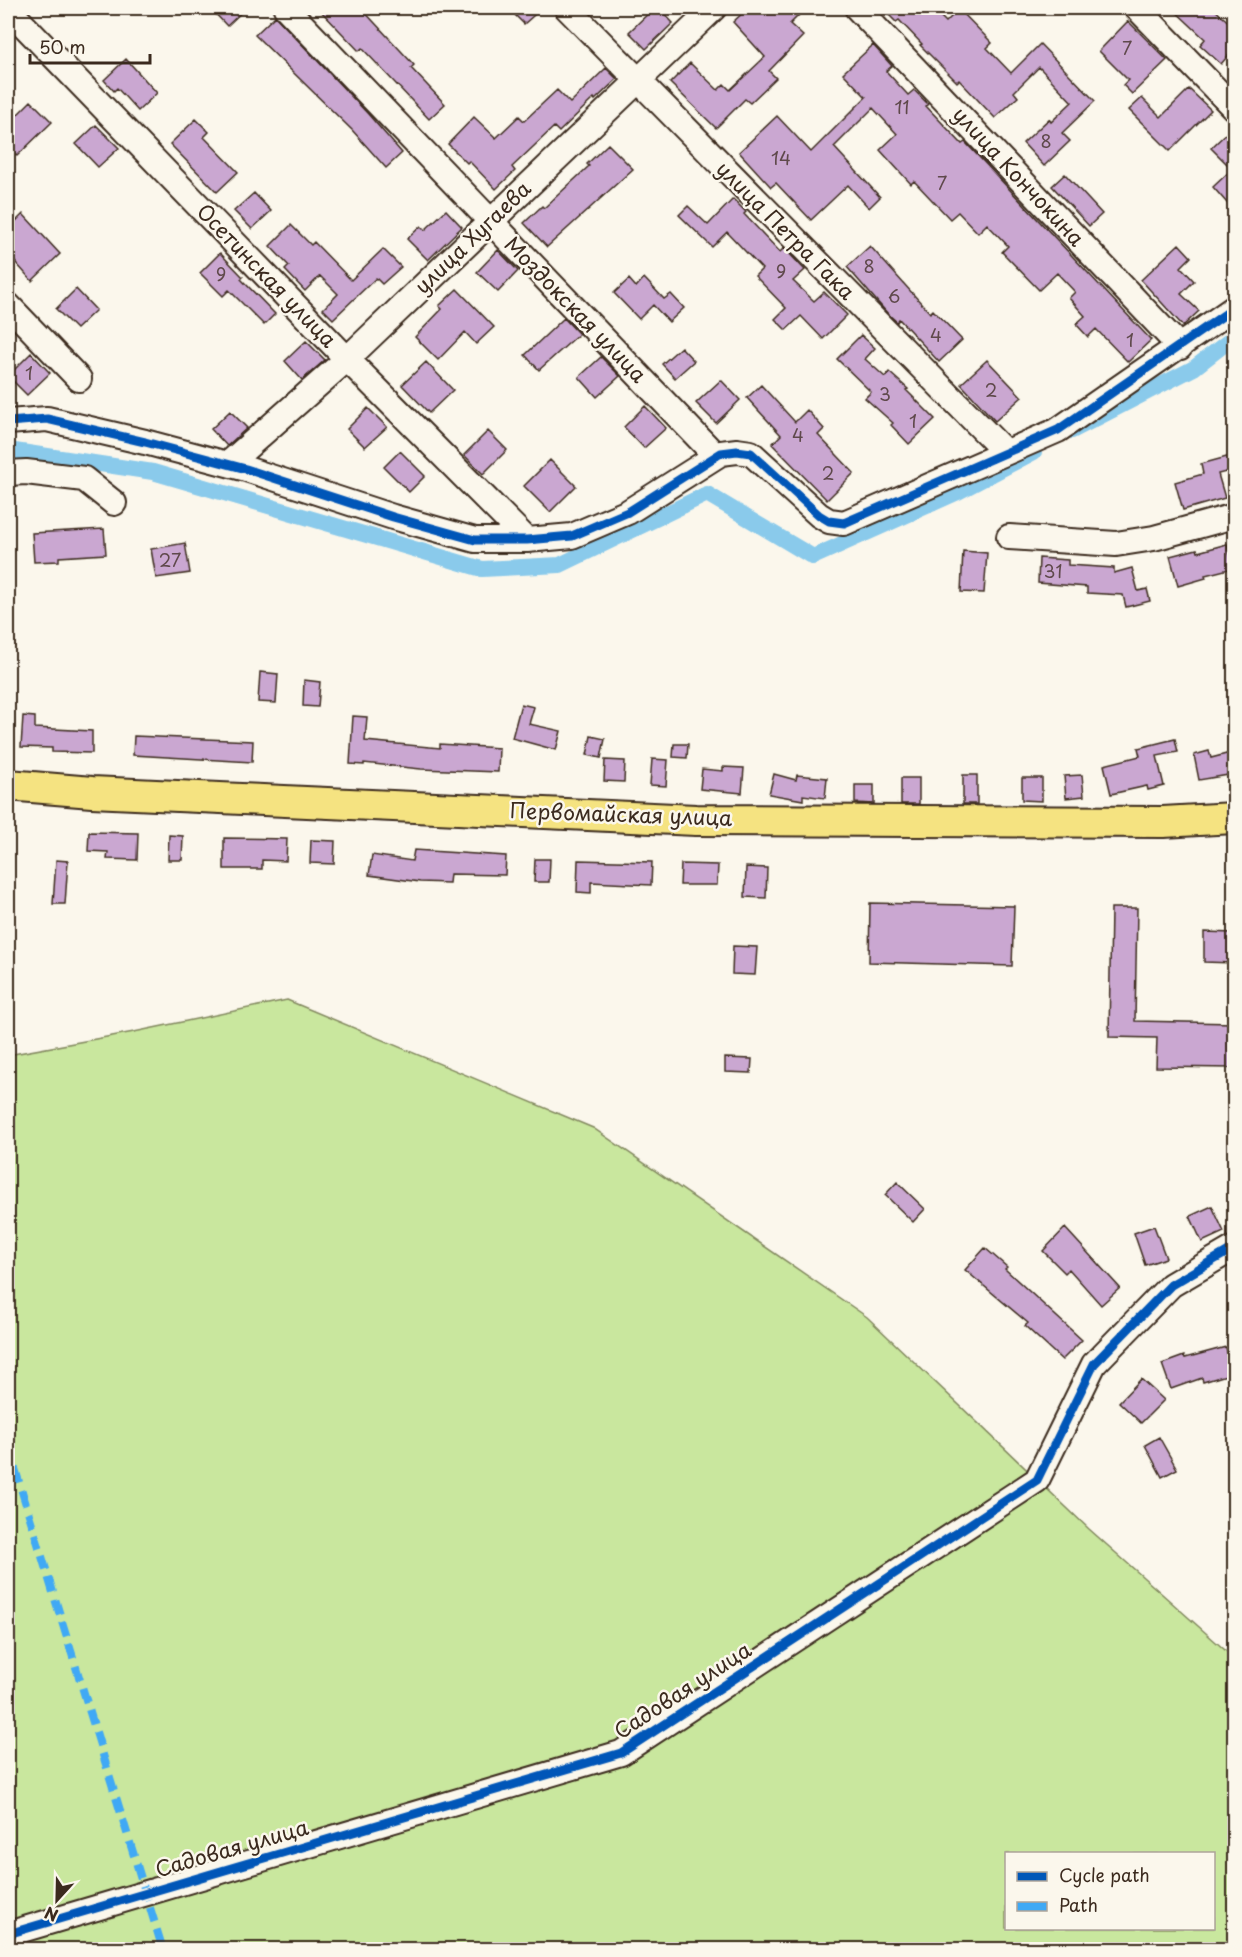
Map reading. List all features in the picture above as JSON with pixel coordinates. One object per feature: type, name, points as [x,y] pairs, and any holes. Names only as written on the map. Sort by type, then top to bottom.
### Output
[{"type":"main road","name":"Первомайская улица","points":[[8,785],[115,794],[696,820],[1163,822],[1234,818]]},
{"type":"street","name":"Моздокская улица","points":[[286,8],[716,456]]},
{"type":"street","name":"улица Петра Гака","points":[[567,8],[1005,453]]},
{"type":"street","name":"улица Хугаева","points":[[228,465],[347,359],[714,8]]},
{"type":"street","name":"улица Кончокина","points":[[857,8],[1179,347]]},
{"type":"street","points":[[1137,8],[1234,108]]},
{"type":"street","name":"Осетинская улица","points":[[8,9],[347,359],[527,540]]},
{"type":"street","points":[[8,305],[79,379]]},
{"type":"street","points":[[8,422],[47,419],[146,442],[475,540],[527,540],[572,536],[628,512],[721,453],[737,451],[751,453],[819,515],[830,521],[844,523],[1058,430],[1234,308]]},
{"type":"street","points":[[8,473],[26,472],[84,478],[114,503]]},
{"type":"street","points":[[1009,537],[1116,544],[1154,538],[1234,516]]},
{"type":"street","name":"Садовая улица","points":[[8,1934],[621,1753],[1037,1480],[1094,1364],[1171,1285],[1234,1248]]},
{"type":"green space","points":[[287,1000],[593,1128],[867,1317],[1089,1529],[1234,1658],[1234,1949],[8,1950],[8,1055],[134,1032]]},
{"type":"building","points":[[210,8],[246,8],[227,26]]},
{"type":"building","points":[[318,8],[361,8],[414,65],[411,68],[445,104],[429,119],[362,48],[359,51]]},
{"type":"building","points":[[508,8],[542,8],[524,24]]},
{"type":"building","points":[[654,8],[659,8],[673,23],[646,49],[629,32]]},
{"type":"building","points":[[748,8],[806,8],[790,24],[803,36],[769,71],[776,78],[750,103],[745,99],[716,128],[670,83],[690,63],[718,90],[724,84],[730,90],[765,57],[733,22]]},
{"type":"building","points":[[888,8],[932,8],[946,22],[959,9],[992,43],[987,48],[1011,73],[1040,44],[1095,101],[1062,133],[1070,141],[1044,166],[1023,143],[1049,119],[1051,122],[1072,102],[1039,67],[1014,92],[1018,97],[995,118],[959,80],[957,82],[920,45],[922,44],[899,20],[896,22],[888,14],[891,11]]},
{"type":"building","points":[[1172,8],[1213,8],[1234,27],[1234,49],[1221,64],[1200,45],[1205,39]]},
{"type":"building","points":[[275,16],[402,153],[386,168],[352,130],[255,35]]},
{"type":"building","points":[[1128,21],[1167,60],[1132,94],[1123,85],[1128,80],[1099,51]]},
{"type":"building","points":[[873,45],[892,66],[886,71],[908,95],[914,90],[928,104],[926,106],[962,144],[965,142],[1151,340],[1128,362],[1096,329],[1088,337],[1076,324],[1085,316],[1069,298],[1075,292],[1057,273],[1039,290],[1002,252],[1008,246],[987,224],[978,233],[958,212],[950,219],[914,181],[911,184],[880,150],[897,134],[873,108],[834,147],[880,197],[869,208],[848,185],[811,220],[776,183],[771,187],[739,152],[777,116],[811,152],[866,97],[843,73]]},
{"type":"building","points":[[126,59],[157,93],[138,111],[117,88],[114,91],[104,80]]},
{"type":"building","points":[[606,68],[617,79],[559,132],[554,127],[512,167],[515,171],[496,189],[469,161],[467,163],[448,144],[474,117],[496,138],[519,116],[524,121],[557,90],[570,103]]},
{"type":"building","points":[[1189,89],[1211,110],[1170,151],[1129,110],[1142,98],[1161,117]]},
{"type":"building","points":[[31,101],[52,122],[17,156],[8,147],[8,124]]},
{"type":"building","points":[[196,119],[209,132],[204,137],[238,172],[217,192],[170,144]]},
{"type":"building","points":[[96,125],[119,148],[98,167],[76,144]]},
{"type":"building","points":[[1234,126],[1234,211],[1213,187],[1232,169],[1211,148]]},
{"type":"building","points":[[608,144],[633,169],[547,247],[524,223],[542,206],[544,208],[589,166],[587,164]]},
{"type":"building","points":[[1065,174],[1102,214],[1089,226],[1052,186]]},
{"type":"building","points":[[254,193],[271,211],[252,229],[234,211]]},
{"type":"building","points":[[733,199],[780,252],[784,248],[805,270],[793,281],[814,301],[824,292],[847,315],[823,339],[801,316],[786,330],[775,319],[786,308],[755,276],[762,269],[727,232],[712,247],[679,215],[688,206],[708,225]]},
{"type":"building","points":[[446,210],[462,227],[428,260],[407,239],[421,226],[425,230]]},
{"type":"building","points":[[23,214],[60,254],[32,281],[8,254],[8,229]]},
{"type":"building","points":[[291,225],[311,245],[314,242],[351,280],[383,249],[401,267],[382,284],[376,278],[333,319],[323,309],[338,294],[320,276],[305,291],[285,270],[289,266],[270,246]]},
{"type":"building","points":[[1179,244],[1191,257],[1181,267],[1194,281],[1181,294],[1199,311],[1183,326],[1141,280]]},
{"type":"building","points":[[870,246],[930,313],[933,310],[962,340],[939,362],[899,319],[897,322],[888,314],[847,267]]},
{"type":"building","points":[[498,250],[518,271],[498,292],[477,272]]},
{"type":"building","points":[[220,253],[243,277],[241,279],[275,314],[264,325],[229,290],[223,296],[200,273]]},
{"type":"building","points":[[644,278],[664,299],[671,294],[684,308],[669,322],[653,305],[639,319],[614,293],[629,279],[636,287]]},
{"type":"building","points":[[76,289],[96,310],[76,329],[56,309]]},
{"type":"building","points":[[457,289],[494,327],[476,344],[465,332],[438,360],[415,337],[442,309],[439,306]]},
{"type":"building","points":[[564,318],[579,334],[539,370],[525,355]]},
{"type":"building","points":[[861,335],[875,348],[865,359],[885,377],[889,372],[935,419],[909,444],[891,425],[893,423],[865,398],[871,392],[837,359]]},
{"type":"building","points":[[306,341],[325,360],[302,380],[285,361]]},
{"type":"building","points":[[681,347],[694,361],[675,378],[662,364]]},
{"type":"building","points":[[31,353],[50,373],[27,395],[8,376]]},
{"type":"building","points":[[601,357],[620,376],[597,397],[579,377]]},
{"type":"building","points":[[987,360],[1022,397],[995,421],[961,384]]},
{"type":"building","points":[[426,362],[453,390],[429,413],[402,385]]},
{"type":"building","points":[[721,380],[740,400],[716,423],[696,403]]},
{"type":"building","points":[[761,385],[795,422],[807,410],[824,429],[818,435],[854,473],[827,500],[772,444],[781,435],[747,398]]},
{"type":"building","points":[[645,406],[666,428],[644,448],[624,427]]},
{"type":"building","points":[[368,408],[387,427],[365,447],[347,429]]},
{"type":"building","points":[[230,411],[247,428],[227,446],[211,429]]},
{"type":"building","points":[[488,431],[507,450],[483,474],[464,455]]},
{"type":"building","points":[[400,451],[425,476],[409,492],[384,467]]},
{"type":"building","points":[[1234,455],[1234,470],[1218,474],[1225,498],[1183,510],[1175,482],[1203,474],[1201,464]]},
{"type":"building","points":[[550,460],[576,486],[550,512],[524,486]]},
{"type":"building","points":[[104,529],[106,554],[59,557],[59,561],[34,562],[32,533]]},
{"type":"building","points":[[185,543],[190,573],[156,578],[151,549]]},
{"type":"building","points":[[1227,544],[1233,568],[1205,575],[1206,578],[1178,586],[1170,556],[1197,549],[1198,552]]},
{"type":"building","points":[[963,551],[987,553],[984,593],[961,592]]},
{"type":"building","points":[[1039,558],[1068,560],[1068,565],[1114,568],[1114,573],[1132,568],[1138,591],[1147,589],[1150,601],[1126,607],[1123,595],[1087,593],[1087,587],[1038,583]]},
{"type":"building","points":[[260,672],[278,674],[276,703],[258,702]]},
{"type":"building","points":[[304,680],[320,682],[318,707],[303,706]]},
{"type":"building","points":[[521,704],[534,707],[529,724],[561,731],[556,750],[512,738]]},
{"type":"building","points":[[23,716],[35,717],[35,728],[92,731],[92,753],[52,752],[52,748],[21,747]]},
{"type":"building","points":[[353,716],[367,717],[365,741],[440,748],[440,744],[499,748],[498,772],[350,764]]},
{"type":"building","points":[[134,736],[253,741],[252,762],[133,755]]},
{"type":"building","points":[[591,736],[605,739],[601,758],[587,755]]},
{"type":"building","points":[[1175,739],[1178,752],[1157,756],[1164,786],[1148,790],[1147,786],[1111,794],[1104,765],[1140,756],[1138,748]]},
{"type":"building","points":[[674,744],[688,744],[687,758],[673,757]]},
{"type":"building","points":[[1209,751],[1211,758],[1234,752],[1234,774],[1199,780],[1194,755]]},
{"type":"building","points":[[652,759],[668,760],[666,786],[650,785]]},
{"type":"building","points":[[605,760],[625,761],[624,782],[604,781]]},
{"type":"building","points":[[723,767],[744,768],[742,793],[700,789],[702,769],[723,771]]},
{"type":"building","points":[[774,774],[796,780],[797,775],[827,778],[825,798],[803,795],[803,800],[769,794]]},
{"type":"building","points":[[963,775],[977,775],[977,804],[963,804]]},
{"type":"building","points":[[1082,775],[1084,796],[1066,798],[1064,776]]},
{"type":"building","points":[[901,778],[919,778],[919,804],[901,804]]},
{"type":"building","points":[[1022,778],[1042,778],[1042,801],[1022,800]]},
{"type":"building","points":[[855,785],[874,785],[874,804],[855,803]]},
{"type":"building","points":[[89,832],[138,833],[137,860],[107,859],[108,852],[88,851]]},
{"type":"building","points":[[169,835],[183,836],[182,860],[168,860]]},
{"type":"building","points":[[224,838],[287,839],[286,861],[262,860],[262,869],[224,869]]},
{"type":"building","points":[[311,840],[335,841],[334,864],[310,863]]},
{"type":"building","points":[[414,850],[506,856],[505,875],[450,874],[449,883],[420,882],[369,875],[372,855],[412,861]]},
{"type":"building","points":[[535,859],[550,859],[549,882],[534,882]]},
{"type":"building","points":[[56,860],[68,861],[65,904],[53,904]]},
{"type":"building","points":[[578,860],[652,862],[651,885],[591,882],[591,893],[577,892]]},
{"type":"building","points":[[681,864],[718,865],[717,885],[680,885]]},
{"type":"building","points":[[746,867],[767,868],[766,898],[745,897]]},
{"type":"building","points":[[870,903],[1014,906],[1012,966],[869,962]]},
{"type":"building","points":[[1111,908],[1137,908],[1135,1021],[1234,1023],[1234,1068],[1156,1067],[1157,1038],[1109,1037]]},
{"type":"building","points":[[1204,932],[1234,933],[1234,963],[1204,962]]},
{"type":"building","points":[[733,946],[757,947],[755,975],[732,974]]},
{"type":"building","points":[[725,1058],[752,1059],[751,1073],[725,1072]]},
{"type":"building","points":[[897,1182],[925,1209],[913,1222],[885,1195]]},
{"type":"building","points":[[1212,1206],[1224,1232],[1202,1242],[1190,1216]]},
{"type":"building","points":[[1154,1226],[1166,1258],[1145,1265],[1134,1233]]},
{"type":"building","points":[[1065,1228],[1120,1288],[1101,1305],[1069,1269],[1065,1273],[1043,1251]]},
{"type":"building","points":[[985,1248],[1082,1340],[1062,1360],[1025,1326],[1028,1323],[965,1270]]},
{"type":"building","points":[[1226,1347],[1233,1373],[1203,1382],[1202,1378],[1171,1389],[1162,1364],[1184,1356],[1185,1358]]},
{"type":"building","points":[[1141,1379],[1164,1400],[1141,1423],[1119,1402]]},
{"type":"building","points":[[1159,1437],[1177,1469],[1162,1477],[1145,1445]]},
{"type":"waterway","points":[[1072,431],[1194,368],[1234,337]]},
{"type":"waterway","points":[[8,450],[153,472],[482,569],[560,565],[707,494],[813,557],[958,492],[1034,452]]},
{"type":"marked path","points":[[8,1385],[10,1364]]},
{"type":"marked path","points":[[8,1446],[163,1950]]},
{"type":"cycle path","points":[[8,422],[47,419],[145,442],[246,469],[393,517],[475,540],[527,540],[572,536],[628,512],[721,453],[737,451],[751,453],[819,515],[829,521],[844,523],[1058,430],[1234,308]]},
{"type":"cycle path","points":[[8,1934],[621,1753],[1037,1480],[1094,1364],[1171,1285],[1234,1248]]}]
